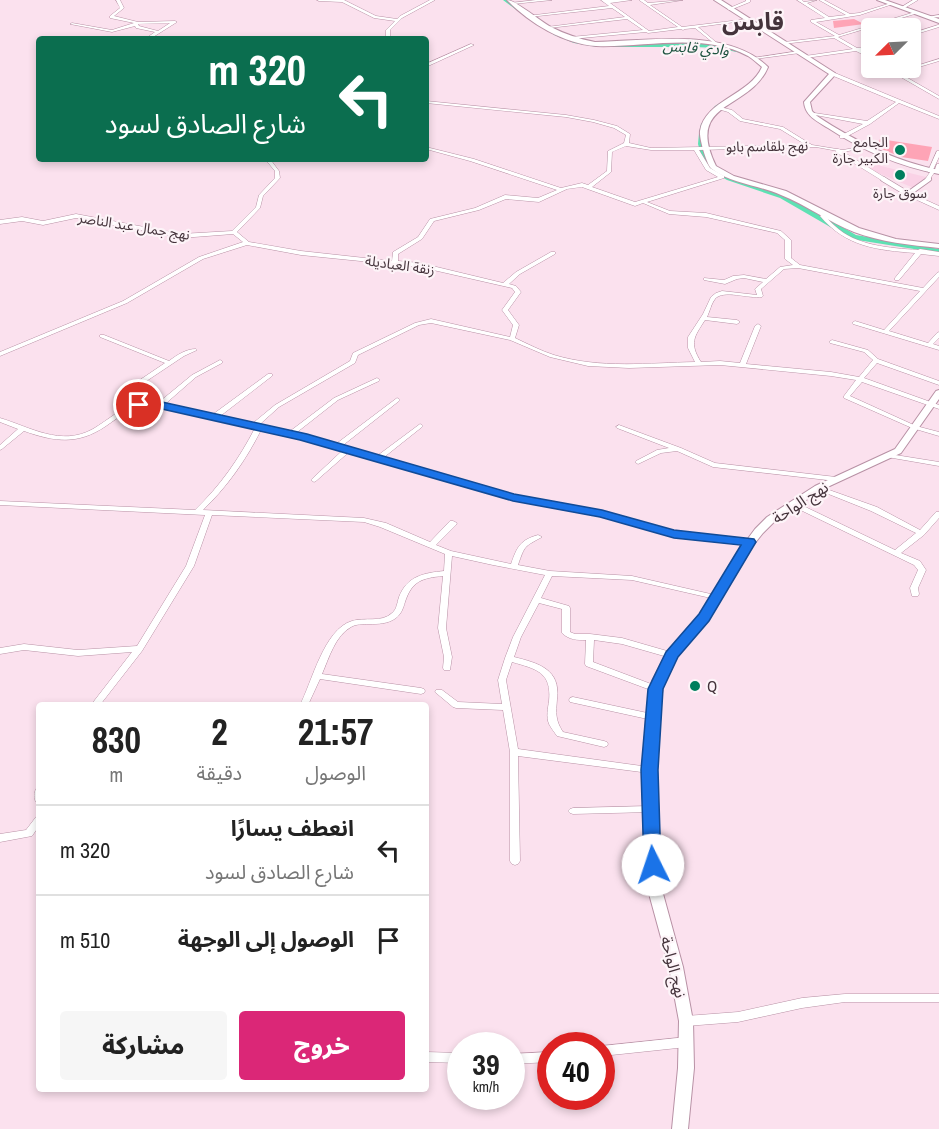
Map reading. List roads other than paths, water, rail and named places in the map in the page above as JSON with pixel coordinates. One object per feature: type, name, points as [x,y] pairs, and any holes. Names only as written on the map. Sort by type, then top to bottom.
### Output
[{"type":"street","points":[[118,0],[122,8],[110,16],[137,23],[175,22],[152,36]]},
{"type":"street","points":[[319,0],[343,1],[375,17],[397,20]]},
{"type":"street","points":[[388,36],[388,30],[397,20],[433,0]]},
{"type":"street","points":[[511,1],[520,0]]},
{"type":"street","points":[[511,1],[550,0]]},
{"type":"street","points":[[605,1],[630,0]]},
{"type":"street","points":[[641,0],[683,29]]},
{"type":"street","points":[[647,4],[681,0]]},
{"type":"street","points":[[717,0],[833,74],[939,118]]},
{"type":"street","points":[[729,9],[748,2],[748,0]]},
{"type":"street","points":[[801,1],[815,0]]},
{"type":"street","points":[[821,0],[849,15]]},
{"type":"street","points":[[879,0],[939,21]]},
{"type":"street","points":[[902,8],[916,0]]},
{"type":"street","points":[[511,1],[549,27],[571,38],[595,44],[716,44],[736,49],[755,58],[765,67],[761,76],[720,108],[704,129],[711,165],[719,172],[777,190],[823,216],[879,237],[939,246]]},
{"type":"street","points":[[605,1],[645,31]]},
{"type":"street","points":[[801,1],[828,18]]},
{"type":"street","points":[[860,51],[812,21],[849,15],[891,4]]},
{"type":"street","points":[[530,16],[613,7]]},
{"type":"street","points":[[784,43],[837,37],[916,13]]},
{"type":"street","points":[[929,17],[939,16]]},
{"type":"street","points":[[549,27],[628,18]]},
{"type":"street","points":[[571,38],[645,31],[666,32],[748,20]]},
{"type":"street","points":[[72,24],[112,31],[137,23]]},
{"type":"street","points":[[137,23],[137,27],[159,32]]},
{"type":"street","points":[[921,32],[939,26]]},
{"type":"street","points":[[697,28],[716,44]]},
{"type":"street","points":[[429,65],[472,45]]},
{"type":"street","points":[[806,57],[860,51]]},
{"type":"street","points":[[755,58],[799,52]]},
{"type":"street","points":[[921,66],[937,62]]},
{"type":"street","points":[[833,74],[807,102],[810,113],[862,147],[890,159],[934,169]]},
{"type":"street","points":[[905,78],[939,98]]},
{"type":"street","points":[[429,102],[559,115],[619,128],[628,135],[626,144],[610,151],[608,155],[609,172],[590,186]]},
{"type":"street","points":[[842,136],[868,123],[898,102]]},
{"type":"street","points":[[720,108],[730,111],[742,120],[781,128],[811,146]]},
{"type":"street","points":[[810,113],[868,123]]},
{"type":"street","name":"نهج بلقاسم بابو","points":[[626,144],[651,149],[811,146],[838,151],[862,147]]},
{"type":"street","points":[[429,149],[472,160],[562,190]]},
{"type":"street","points":[[395,262],[395,253],[420,238],[429,222],[436,218],[468,212],[505,197],[545,199],[562,190],[582,185],[590,186],[628,204],[644,203],[722,177],[708,169],[696,149]]},
{"type":"street","points":[[838,151],[908,195],[939,208]]},
{"type":"street","points":[[908,195],[930,178],[939,152]]},
{"type":"street","points":[[247,243],[234,232],[258,207],[261,196],[278,178],[277,171],[270,162]]},
{"type":"street","points":[[644,203],[669,212],[706,215],[778,232],[788,240],[788,259],[798,266]]},
{"type":"street","name":"نهج جمال عبد الناصر","points":[[0,222],[21,219],[43,223],[76,216],[181,236],[234,232]]},
{"type":"street","points":[[823,216],[835,230],[854,240],[939,254]]},
{"type":"street","points":[[0,354],[125,303],[201,258],[247,243]]},
{"type":"street","name":"زنقة العباديلة","points":[[247,243],[300,253],[420,265],[504,285]]},
{"type":"street","points":[[897,279],[920,251]]},
{"type":"street","points":[[512,339],[516,325],[505,310],[517,290],[504,285],[518,273],[553,254]]},
{"type":"street","points":[[699,363],[692,352],[691,336],[717,295],[757,297],[761,294],[758,289],[782,268],[798,266],[923,290]]},
{"type":"street","points":[[885,332],[938,274]]},
{"type":"street","points":[[706,279],[725,282],[735,275],[741,275],[765,281]]},
{"type":"street","points":[[703,318],[737,322]]},
{"type":"street","points":[[196,513],[218,492],[234,470],[257,427],[277,406],[353,362],[355,354],[417,324],[431,321],[512,339],[552,356],[588,364],[629,366],[743,364],[860,380],[935,406]]},
{"type":"street","points":[[855,323],[939,348]]},
{"type":"street","points":[[743,364],[758,326]]},
{"type":"street","points":[[929,345],[939,334]]},
{"type":"street","points":[[102,336],[169,363]]},
{"type":"street","points":[[832,342],[866,351],[876,360],[939,383]]},
{"type":"street","points":[[194,350],[169,363],[122,394],[144,404],[160,405],[338,446],[513,497],[602,514],[674,534],[749,542]]},
{"type":"street","points":[[876,360],[846,398],[847,400],[914,427],[939,434]]},
{"type":"street","points":[[160,405],[194,376],[220,362]]},
{"type":"street","points":[[214,417],[270,375]]},
{"type":"street","points":[[291,434],[336,399],[377,380]]},
{"type":"street","name":"نهج الواحة","points":[[680,1129],[687,1042],[686,1021],[676,967],[655,890],[650,770],[652,717],[656,689],[671,655],[693,632],[749,542],[771,519],[818,488],[898,451],[914,427],[935,406],[939,393]]},
{"type":"street","points":[[338,446],[397,400]]},
{"type":"street","points":[[0,420],[56,438],[74,438],[92,432],[128,409],[144,404]]},
{"type":"street","points":[[379,458],[420,426]]},
{"type":"street","points":[[618,427],[726,468],[836,479]]},
{"type":"street","points":[[0,448],[24,428]]},
{"type":"street","points":[[314,480],[348,449]]},
{"type":"street","points":[[638,462],[659,451],[679,449]]},
{"type":"street","points":[[889,456],[939,464]]},
{"type":"street","points":[[818,488],[873,509],[921,533]]},
{"type":"street","points":[[0,503],[364,520],[383,525],[449,553],[550,573],[632,578],[715,597]]},
{"type":"street","points":[[792,504],[916,563],[922,570],[914,588],[915,594]]},
{"type":"street","points":[[97,702],[139,649],[190,566],[209,514]]},
{"type":"street","points":[[896,553],[921,533],[939,514]]},
{"type":"street","points":[[431,546],[453,523]]},
{"type":"street","points":[[514,567],[525,540],[538,537]]},
{"type":"street","points":[[447,668],[448,657],[442,628],[449,553]]},
{"type":"street","points":[[306,702],[330,648],[348,625],[395,616],[411,581],[418,577],[447,573]]},
{"type":"street","points":[[515,861],[514,752],[502,680],[517,637],[550,573]]},
{"type":"street","points":[[538,600],[566,608],[566,633],[574,637],[630,643],[671,655]]},
{"type":"street","points":[[590,637],[589,664],[656,689]]},
{"type":"street","points":[[0,651],[24,647],[78,654],[139,649]]},
{"type":"street","points":[[509,658],[537,666],[549,675],[554,687],[554,726],[560,735],[604,744]]},
{"type":"street","points":[[319,676],[421,691]]},
{"type":"street","points":[[439,692],[456,705],[506,707]]},
{"type":"street","points":[[573,700],[652,717]]},
{"type":"street","points":[[514,752],[650,770]]},
{"type":"street","points":[[573,811],[651,809]]},
{"type":"street","points":[[0,838],[29,833],[36,823]]},
{"type":"street","points":[[686,1021],[738,1017],[790,1005],[845,998],[939,998]]},
{"type":"street","points":[[615,1050],[687,1042]]},
{"type":"street","points":[[429,1057],[447,1058]]},
{"type":"waterway","name":"وادي قابس","points":[[506,0],[528,16]]},
{"type":"waterway","name":"وادي قابس","points":[[556,34],[576,42],[598,46],[695,45],[718,46],[741,51]]},
{"type":"waterway","name":"وادي قابس","points":[[738,94],[717,107],[704,124],[702,144],[710,168],[729,179],[783,196],[854,237],[939,251]]},
{"type":"place","name":"الجامع الكبير جارة","points":[[900,150]]},
{"type":"place","name":"سوق جارة","points":[[900,175]]},
{"type":"place","name":"Q","points":[[695,686]]},
{"type":"district","name":"قابس","points":[[753,22]]}]
